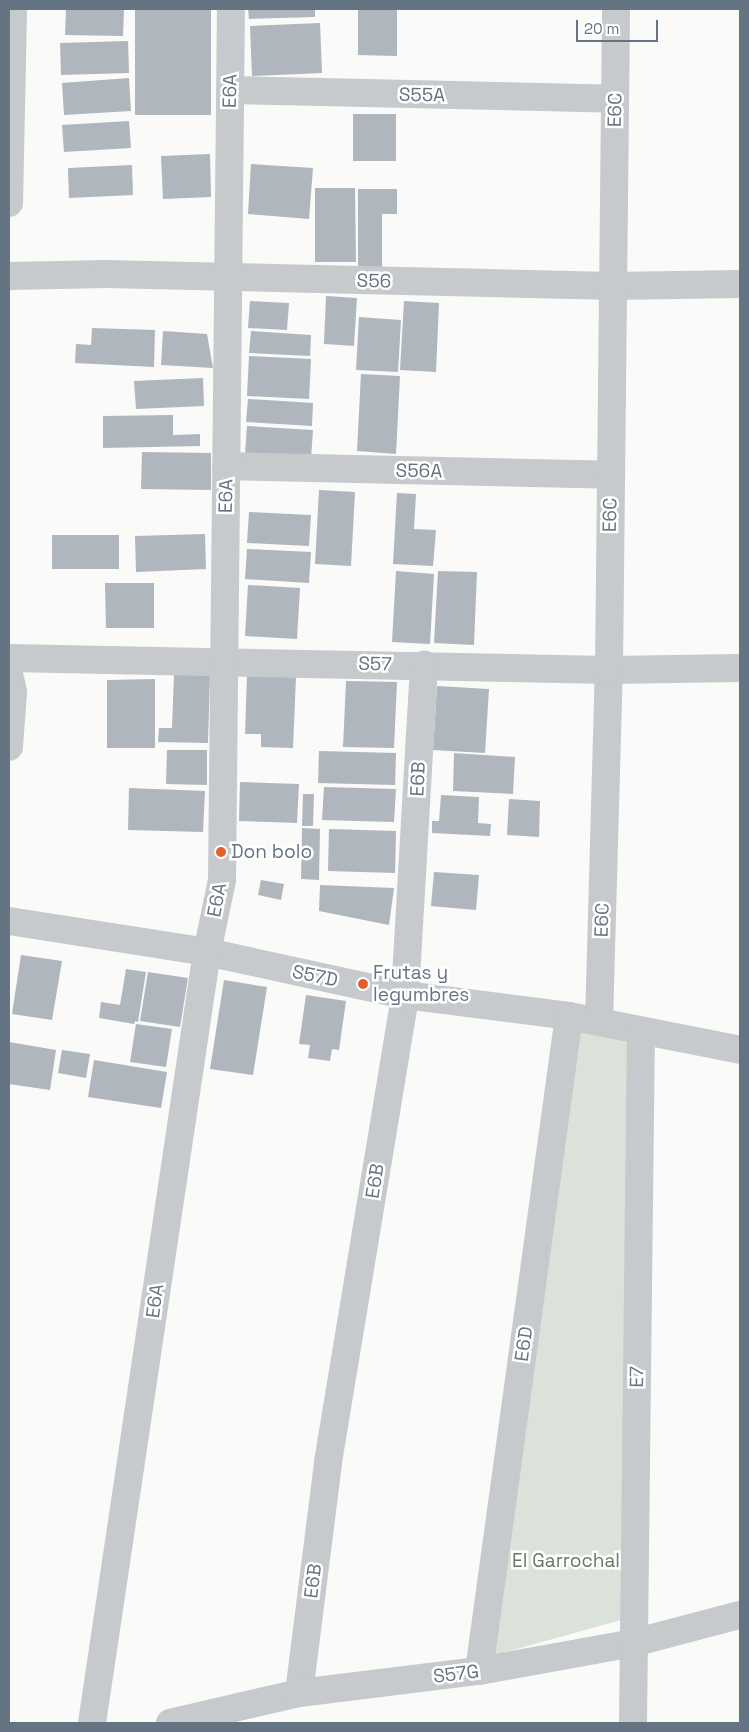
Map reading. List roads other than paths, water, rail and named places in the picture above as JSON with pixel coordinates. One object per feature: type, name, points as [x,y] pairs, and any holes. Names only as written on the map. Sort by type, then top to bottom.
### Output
[{"type":"street","points":[[9,203],[14,9]]},
{"type":"street","name":"E6A","points":[[92,1723],[207,952],[222,880],[231,9]]},
{"type":"street","name":"E6C","points":[[600,1022],[609,670],[616,9]]},
{"type":"street","name":"S55A","points":[[230,90],[615,100]]},
{"type":"street","name":"S56","points":[[9,276],[106,274],[613,286],[740,284]]},
{"type":"street","name":"S56A","points":[[226,466],[611,476]]},
{"type":"street","name":"S57","points":[[9,658],[609,670],[740,668]]},
{"type":"street","name":"E6B","points":[[299,1693],[328,1462],[406,996],[424,666]]},
{"type":"street","points":[[9,674],[13,692],[9,747]]},
{"type":"street","name":"S57D","points":[[9,921],[207,952],[406,996],[569,1016],[740,1050]]},
{"type":"street","name":"E6D","points":[[480,1671],[569,1016]]},
{"type":"street","name":"E7","points":[[633,1723],[641,1031]]},
{"type":"street","name":"S57G","points":[[170,1723],[299,1693],[480,1671],[633,1643],[740,1615]]},
{"type":"place","name":"Don bolo","points":[[221,852]]},
{"type":"place","name":"Frutas y legumbres","points":[[363,984]]},
{"type":"park label","name":"El Garrochal","points":[[566,1561]]}]
